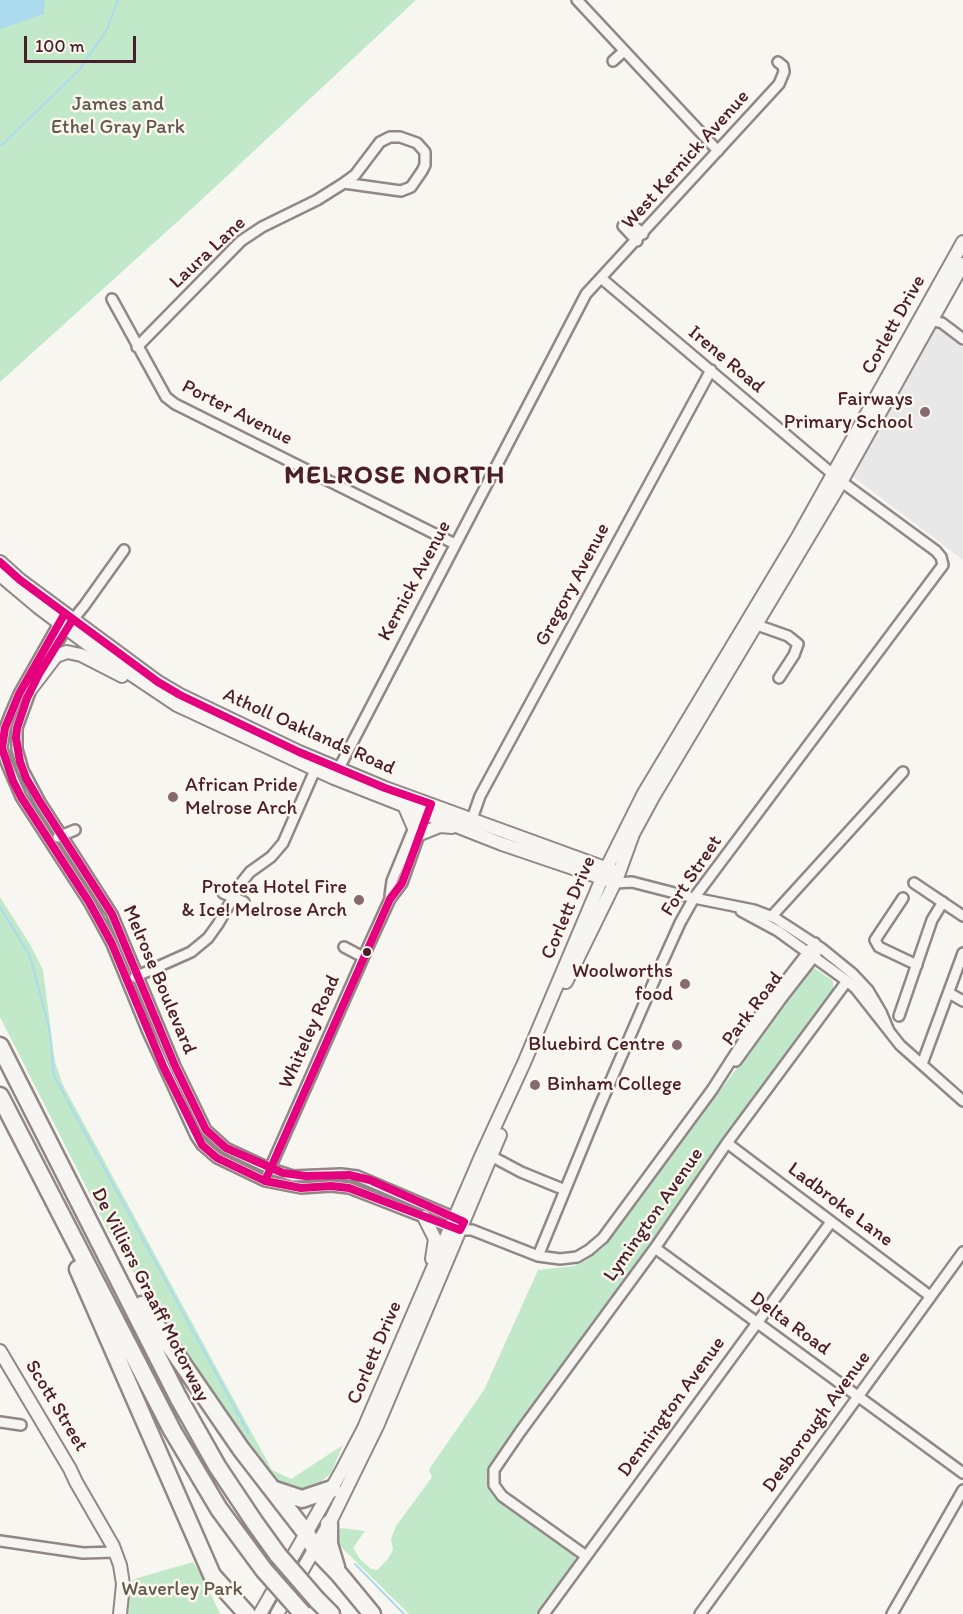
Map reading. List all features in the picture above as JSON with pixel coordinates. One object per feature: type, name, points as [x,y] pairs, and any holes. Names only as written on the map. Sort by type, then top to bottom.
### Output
[{"type":"highway","name":"De Villiers Graaff Motorway","points":[[0,1046],[178,1397],[217,1466],[278,1554],[331,1614]]},
{"type":"highway","points":[[0,1096],[188,1459],[219,1509],[264,1570],[303,1614]]},
{"type":"highway","points":[[41,1179],[49,1205],[228,1614]]},
{"type":"highway","points":[[124,1288],[137,1299],[221,1423],[306,1533],[315,1548],[372,1614]]},
{"type":"highway","points":[[271,1489],[302,1498],[332,1489]]},
{"type":"highway","points":[[329,1524],[329,1544],[339,1574]]},
{"type":"highway","points":[[212,1575],[247,1614]]},
{"type":"main road","name":"Corlett Drive","points":[[260,1614],[332,1489],[364,1428],[428,1278],[460,1226],[559,996],[617,878],[633,834],[757,625],[926,319],[963,242]]},
{"type":"main road","name":"Corlett Drive","points":[[926,319],[963,264]]},
{"type":"main road","name":"Corlett Drive","points":[[277,1614],[329,1524],[378,1424],[524,1063],[604,873],[644,793],[837,478]]},
{"type":"main road","name":"Atholl Oaklands Road","points":[[0,562],[66,621],[150,688],[177,705],[315,770],[336,773],[385,788],[426,808],[459,828],[526,854],[604,873]]},
{"type":"main road","name":"Atholl Oaklands Road","points":[[0,575],[180,695],[299,752],[336,773],[404,805],[472,819],[617,878]]},
{"type":"main road","points":[[30,690],[56,656],[67,652],[81,655],[150,688]]},
{"type":"main road","points":[[404,805],[417,831],[440,826],[459,828]]},
{"type":"main road","points":[[512,835],[523,846],[526,854]]},
{"type":"main road","points":[[424,1217],[435,1239],[428,1278]]},
{"type":"main road","name":"Scott Street","points":[[0,1351],[23,1394],[70,1469],[75,1482],[115,1552],[123,1584],[120,1614]]},
{"type":"main road","name":"Scott Street","points":[[0,1364],[23,1394]]},
{"type":"street","points":[[578,0],[718,152]]},
{"type":"street","points":[[612,61],[624,51]]},
{"type":"street","name":"West Kernick Avenue","points":[[601,278],[779,84],[784,72],[783,66],[778,62]]},
{"type":"street","name":"Laura Lane","points":[[137,346],[242,242],[262,227],[344,183],[355,175],[380,142],[390,137],[407,139],[417,143],[425,152],[425,165],[422,171],[411,186],[401,191],[344,183]]},
{"type":"street","points":[[626,224],[640,238]]},
{"type":"street","name":"Irene Road","points":[[601,278],[837,478],[941,556]]},
{"type":"street","name":"Kernick Avenue","points":[[336,773],[581,304],[591,288],[601,278]]},
{"type":"street","name":"Porter Avenue","points":[[112,299],[166,397],[175,404],[455,544]]},
{"type":"street","points":[[926,319],[942,323],[963,339]]},
{"type":"street","name":"Gregory Avenue","points":[[472,819],[480,796],[711,370]]},
{"type":"street","points":[[66,621],[84,606],[124,550]]},
{"type":"street","name":"Fort Street","points":[[538,1256],[661,965],[694,898],[940,570],[943,565],[941,556]]},
{"type":"street","name":"Melrose Boulevard","points":[[66,621],[30,690],[17,728],[20,762],[26,778],[112,914],[175,1066],[206,1130],[226,1148],[271,1169],[293,1176],[349,1174],[379,1184],[460,1226]]},
{"type":"street","name":"Melrose Boulevard","points":[[66,621],[19,694],[5,728],[2,748],[21,797],[99,918],[163,1065],[202,1145],[217,1158],[265,1181],[301,1188],[344,1187],[424,1217],[460,1226]]},
{"type":"street","points":[[757,625],[788,636],[798,644],[794,655],[779,678]]},
{"type":"street","points":[[127,981],[185,955],[199,946],[215,929],[246,876],[271,857],[283,843],[315,770]]},
{"type":"street","points":[[772,916],[903,772]]},
{"type":"street","name":"Whiteley Road","points":[[265,1181],[363,957],[390,899],[402,883],[426,808]]},
{"type":"street","points":[[51,842],[62,834],[75,830]]},
{"type":"street","name":"Atholl Oaklands Road","points":[[617,878],[772,916],[818,946],[862,983],[881,1012],[889,1031]]},
{"type":"street","points":[[914,883],[963,916]]},
{"type":"street","points":[[223,893],[244,902]]},
{"type":"street","points":[[903,898],[875,940],[879,947],[916,965]]},
{"type":"street","points":[[899,1016],[932,920],[943,902]]},
{"type":"street","name":"Atholl Oaklands Road","points":[[735,907],[778,931],[847,981],[907,1053],[963,1101]]},
{"type":"street","name":"Park Road","points":[[460,1226],[538,1256],[567,1259],[584,1254],[597,1245],[724,1077],[818,946]]},
{"type":"street","points":[[344,947],[363,957]]},
{"type":"street","points":[[922,1064],[963,953]]},
{"type":"street","name":"Lymington Avenue","points":[[586,1556],[502,1496],[494,1485],[494,1470],[727,1143],[847,981]]},
{"type":"street","points":[[949,993],[963,1001]]},
{"type":"street","name":"Ladbroke Lane","points":[[727,1143],[930,1296]]},
{"type":"street","points":[[491,1156],[521,1172],[565,1190]]},
{"type":"street","name":"Dennington Avenue","points":[[544,1614],[831,1222]]},
{"type":"street","name":"Delta Road","points":[[654,1248],[963,1473]]},
{"type":"street","name":"Desborough Avenue","points":[[700,1614],[963,1252]]},
{"type":"street","points":[[0,1422],[21,1425]]},
{"type":"street","points":[[892,1614],[963,1490]]},
{"type":"street","points":[[0,1541],[83,1553],[115,1552]]},
{"type":"shaded area","name":"Fairways Primary School","points":[[936,326],[963,348],[963,560],[852,476]]},
{"type":"green space","name":"James and Ethel Gray Park","points":[[0,0],[416,0],[197,204],[0,382]]},
{"type":"green space","points":[[0,897],[31,946],[43,970],[55,1062],[63,1085],[272,1470],[291,1479],[343,1445],[331,1473],[314,1488],[298,1491],[278,1487],[188,1361],[110,1234],[0,1017]]},
{"type":"green space","points":[[814,968],[833,981],[830,995],[490,1467],[488,1479],[493,1494],[566,1549],[575,1557],[576,1562],[538,1614],[409,1614],[338,1544],[335,1535],[341,1528],[365,1531],[353,1548],[360,1559],[371,1569],[377,1570],[387,1560],[393,1550],[391,1539],[396,1526],[432,1477],[429,1470],[484,1390],[538,1270],[574,1266],[604,1247],[802,980]]},
{"type":"green space","name":"Waverley Park","points":[[193,1562],[203,1577],[220,1614],[125,1614],[128,1587],[134,1579]]},
{"type":"water","points":[[0,0],[45,0],[44,14],[0,29]]},
{"type":"waterway","points":[[0,145],[80,69],[107,29],[118,0]]},
{"type":"waterway","points":[[0,907],[30,956],[49,1028],[54,1076],[249,1434]]},
{"type":"waterway","points":[[355,1564],[404,1614]]},
{"type":"transit line","points":[[0,562],[20,580],[158,682],[180,695],[299,752],[385,788],[431,804],[402,883],[390,899],[265,1181]]},
{"type":"transit line","points":[[65,613],[19,694],[5,728],[2,748],[21,797],[89,902],[112,944],[163,1066],[202,1145],[217,1158],[265,1181],[301,1188],[331,1186],[349,1188],[460,1230],[464,1222],[370,1180],[349,1175],[306,1176],[283,1173],[226,1148],[206,1130],[175,1066],[112,914],[40,802],[20,762],[16,738],[17,728],[27,698],[73,619]]},
{"type":"place","name":"Fairways Primary School","points":[[925,412]]},
{"type":"place","name":"African Pride Melrose Arch","points":[[173,797]]},
{"type":"place","name":"Protea Hotel Fire & Ice! Melrose Arch","points":[[359,900]]},
{"type":"place","name":"Woolworths food","points":[[685,984]]},
{"type":"place","name":"Bluebird Centre","points":[[677,1045]]},
{"type":"place","name":"Binham College","points":[[535,1085]]},
{"type":"district","name":"MELROSE NORTH","points":[[395,476]]}]
